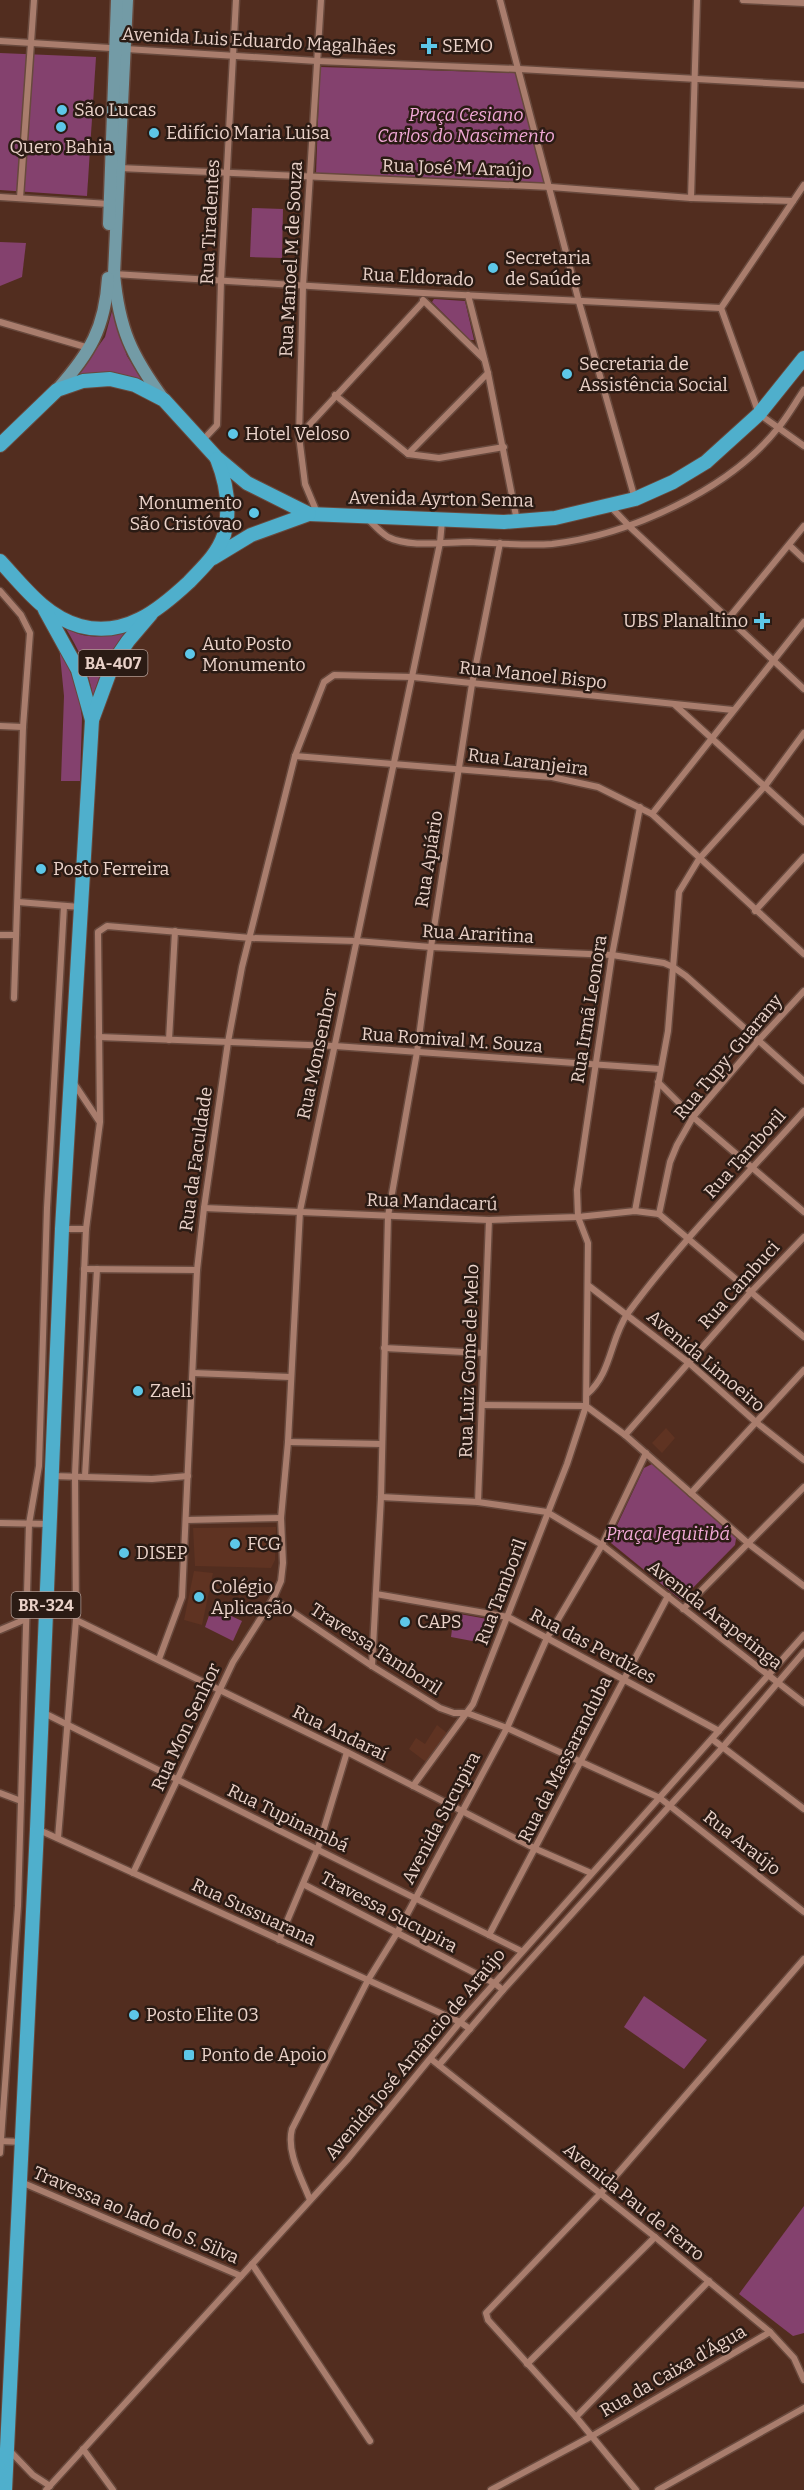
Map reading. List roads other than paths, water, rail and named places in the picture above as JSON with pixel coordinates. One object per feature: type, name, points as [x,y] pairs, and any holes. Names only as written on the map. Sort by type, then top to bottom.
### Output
[{"type":"highway","name":"Avenida Ayrton Senna","points":[[0,561],[45,609],[71,623],[103,629],[126,624],[151,614],[212,559],[251,535],[314,515],[517,521],[555,518],[610,506],[635,499],[673,482],[706,462],[759,414],[804,358]]},
{"type":"highway","name":"Avenida Ayrton Senna","points":[[0,446],[57,390],[83,381],[110,379],[135,385],[164,400],[203,440],[216,457],[255,489],[314,515]]},
{"type":"highway","name":"Avenida Ayrton Senna","points":[[212,559],[223,538],[228,514],[227,491],[216,457]]},
{"type":"highway","name":"BA-407","points":[[45,609],[78,670],[92,720]]},
{"type":"highway","name":"BA-407","points":[[92,720],[113,663],[151,614]]},
{"type":"highway","name":"BR-324","points":[[5,2490],[37,1829],[62,1229],[92,720]]},
{"type":"main road","points":[[57,390],[90,348],[105,315],[111,274],[119,168],[120,48],[117,0]]},
{"type":"main road","points":[[127,0],[120,48],[109,204],[111,274],[118,311],[126,336],[139,364],[164,400]]},
{"type":"street","points":[[20,198],[34,0]]},
{"type":"street","name":"Rua Tiradentes","points":[[203,440],[217,425],[221,281],[236,0]]},
{"type":"street","name":"Rua Manoel M de Souza","points":[[314,515],[304,484],[299,436],[303,286],[321,0]]},
{"type":"street","points":[[500,0],[551,187],[579,302],[635,499]]},
{"type":"street","points":[[691,198],[697,0]]},
{"type":"street","points":[[743,0],[804,3]]},
{"type":"street","name":"Avenida Luis Eduardo Magalhães","points":[[0,40],[317,62],[519,69],[804,85]]},
{"type":"street","name":"Rua José M Araújo","points":[[119,168],[551,187],[691,198],[793,201]]},
{"type":"street","points":[[804,185],[721,308],[759,414],[804,446]]},
{"type":"street","points":[[0,197],[109,204]]},
{"type":"street","name":"Rua Eldorado","points":[[111,274],[579,302],[721,308]]},
{"type":"street","points":[[299,436],[423,302],[423,293]]},
{"type":"street","points":[[468,295],[488,373],[517,521]]},
{"type":"street","points":[[423,302],[484,359]]},
{"type":"street","points":[[0,322],[90,348]]},
{"type":"street","points":[[408,454],[488,373]]},
{"type":"street","points":[[366,516],[386,536],[398,541],[440,543],[550,544],[630,527],[685,501],[745,460],[777,429],[804,390]]},
{"type":"street","points":[[335,395],[408,454],[439,458],[504,447]]},
{"type":"street","points":[[610,506],[771,661],[804,689]]},
{"type":"street","name":"Rua Monsenhor","points":[[273,1599],[281,1581],[283,1563],[281,1518],[288,1442],[300,1211],[413,677],[440,543],[442,520]]},
{"type":"street","points":[[728,620],[804,526]]},
{"type":"street","name":"Rua Apiário","points":[[372,1666],[381,1497],[388,1216],[417,1052],[472,684],[500,543]]},
{"type":"street","points":[[789,545],[804,559]]},
{"type":"street","points":[[0,591],[21,615],[30,633],[23,727],[14,998]]},
{"type":"street","points":[[651,814],[804,622]]},
{"type":"street","name":"Rua Manoel Bispo","points":[[330,677],[413,677],[733,710]]},
{"type":"street","name":"Rua da Faculdade","points":[[159,1659],[182,1597],[197,1270],[228,1042],[242,968],[295,756],[324,682],[330,677]]},
{"type":"street","points":[[675,705],[804,822]]},
{"type":"street","points":[[0,726],[23,727]]},
{"type":"street","points":[[635,1211],[668,1031],[677,897],[681,886],[699,859],[765,786],[804,734]]},
{"type":"street","name":"Rua Laranjeira","points":[[295,756],[459,768],[585,783],[598,787],[651,814],[804,954]]},
{"type":"street","name":"Rua Irmã Leonora","points":[[578,1217],[577,1190],[595,1064],[612,955],[640,807]]},
{"type":"street","points":[[755,911],[804,857]]},
{"type":"street","points":[[18,902],[81,907]]},
{"type":"street","points":[[0,2153],[16,1958],[29,1524],[39,1466],[46,1208],[64,906]]},
{"type":"street","name":"Rua Araritina","points":[[99,1037],[98,932],[106,926],[251,938],[356,941],[431,947],[612,955],[673,967],[804,1081]]},
{"type":"street","points":[[169,1040],[175,931]]},
{"type":"street","points":[[0,935],[16,935]]},
{"type":"street","name":"Rua Tupy-Guarany","points":[[659,1214],[670,1162],[693,1117],[804,991]]},
{"type":"street","points":[[58,1838],[76,1620],[75,1475],[86,1229],[100,1122],[99,1037]]},
{"type":"street","name":"Rua Romival M. Souza","points":[[99,1037],[335,1047],[660,1069]]},
{"type":"street","points":[[71,1079],[100,1122]]},
{"type":"street","points":[[657,1082],[693,1117],[804,1212]]},
{"type":"street","name":"Rua Tamboril","points":[[587,1394],[602,1376],[626,1315],[688,1240],[804,1111]]},
{"type":"street","name":"Rua Mandacarú","points":[[204,1208],[489,1220],[578,1217],[635,1211],[659,1214]]},
{"type":"street","points":[[659,1214],[804,1336]]},
{"type":"street","name":"Rua Tamboril","points":[[413,1786],[467,1713],[508,1617],[567,1464],[585,1406],[588,1243],[578,1217]]},
{"type":"street","name":"Rua Luiz Gome de Melo","points":[[478,1502],[489,1220]]},
{"type":"street","points":[[62,1229],[86,1229]]},
{"type":"street","name":"Rua Cambuci","points":[[625,1435],[751,1292],[804,1237]]},
{"type":"street","points":[[84,1269],[197,1270]]},
{"type":"street","points":[[86,1476],[97,1269]]},
{"type":"street","name":"Avenida Limoeiro","points":[[589,1286],[689,1363],[757,1423],[804,1460]]},
{"type":"street","points":[[384,1348],[483,1353]]},
{"type":"street","points":[[692,1493],[804,1370]]},
{"type":"street","points":[[193,1373],[290,1377]]},
{"type":"street","points":[[482,1405],[585,1406],[625,1435],[749,1544],[804,1586]]},
{"type":"street","points":[[288,1442],[381,1444]]},
{"type":"street","name":"Avenida Sucupira","points":[[310,2200],[294,2158],[291,2135],[368,1980],[397,1933],[460,1811],[507,1728],[547,1638],[602,1545],[646,1453]]},
{"type":"street","points":[[51,1476],[153,1479],[188,1476]]},
{"type":"street","points":[[683,1609],[804,1487]]},
{"type":"street","points":[[381,1497],[478,1502],[547,1512]]},
{"type":"street","name":"Avenida Arapetinga","points":[[547,1512],[602,1545],[804,1703]]},
{"type":"street","points":[[186,1520],[281,1518]]},
{"type":"street","points":[[0,1522],[50,1524]]},
{"type":"street","name":"Rua das Perdizes","points":[[376,1594],[508,1617],[719,1731]]},
{"type":"street","name":"Rua da Massaranduba","points":[[489,1935],[668,1596]]},
{"type":"street","name":"Travessa Tamboril","points":[[273,1599],[372,1666],[440,1708],[454,1713],[467,1713],[580,1760]]},
{"type":"street","name":"Rua Mon Senhor","points":[[133,1873],[233,1662],[273,1599]]},
{"type":"street","points":[[0,1630],[26,1619]]},
{"type":"street","name":"Rua Andaraí","points":[[76,1620],[347,1752],[536,1849],[591,1873]]},
{"type":"street","name":"Avenida José Amâncio de Araújo","points":[[48,2488],[347,2160],[460,2022],[804,1635]]},
{"type":"street","points":[[440,2065],[503,1990],[722,1748],[804,1652]]},
{"type":"street","name":"Rua Tupinambá","points":[[42,1712],[522,1951]]},
{"type":"street","points":[[712,1739],[804,1809]]},
{"type":"street","points":[[279,1940],[318,1848],[347,1752]]},
{"type":"street","name":"Rua Araújo","points":[[580,1760],[660,1798],[804,1912]]},
{"type":"street","points":[[0,1793],[21,1801]]},
{"type":"street","name":"Rua Sussuarana","points":[[37,1829],[460,2022],[470,2029]]},
{"type":"street","points":[[602,1861],[612,1869]]},
{"type":"street","name":"Travessa Sucupira","points":[[303,1884],[494,1983],[503,1990]]},
{"type":"street","points":[[636,2490],[576,2417],[488,2320],[486,2313],[600,2194],[804,1959]]},
{"type":"street","name":"Avenida Pau de Ferro","points":[[431,2059],[655,2237],[770,2332],[794,2358],[804,2380]]},
{"type":"street","points":[[0,2141],[22,2142]]},
{"type":"street","name":"Travessa ao lado do S. Silva","points":[[19,2181],[241,2276]]},
{"type":"street","points":[[527,2364],[655,2237]]},
{"type":"street","points":[[252,2264],[370,2441]]},
{"type":"street","points":[[576,2417],[709,2281]]},
{"type":"street","name":"Rua da Caixa d'Água","points":[[491,2490],[592,2436],[770,2332]]},
{"type":"street","points":[[658,2490],[804,2408]]},
{"type":"street","points":[[7,2448],[48,2488]]},
{"type":"street","points":[[83,2449],[113,2490]]},
{"type":"place","name":"SEMO","points":[[429,46]]},
{"type":"place","name":"São Lucas","points":[[62,110]]},
{"type":"place","name":"Quero Bahia","points":[[61,127]]},
{"type":"place","name":"Edifício Maria Luisa","points":[[154,133]]},
{"type":"place","name":"Secretaria de Saúde","points":[[493,268]]},
{"type":"place","name":"Secretaria de Assistência Social","points":[[567,374]]},
{"type":"place","name":"Hotel Veloso","points":[[233,434]]},
{"type":"place","name":"Monumento São Cristóvao","points":[[254,513]]},
{"type":"place","name":"UBS Planaltino","points":[[762,621]]},
{"type":"place","name":"Auto Posto Monumento","points":[[190,654]]},
{"type":"place","name":"Posto Ferreira","points":[[41,869]]},
{"type":"place","name":"Zaeli","points":[[138,1391]]},
{"type":"place","name":"FCG","points":[[235,1544]]},
{"type":"place","name":"DISEP","points":[[124,1553]]},
{"type":"place","name":"Colégio Aplicação","points":[[199,1597]]},
{"type":"place","name":"CAPS","points":[[405,1622]]},
{"type":"place","name":"Posto Elite 03","points":[[134,2015]]},
{"type":"place","name":"Ponto de Apoio","points":[[189,2055]]},
{"type":"park label","name":"Praça Cesiano Carlos do Nascimento","points":[[466,125]]},
{"type":"park label","name":"Praça Jequitibá","points":[[668,1534]]}]
